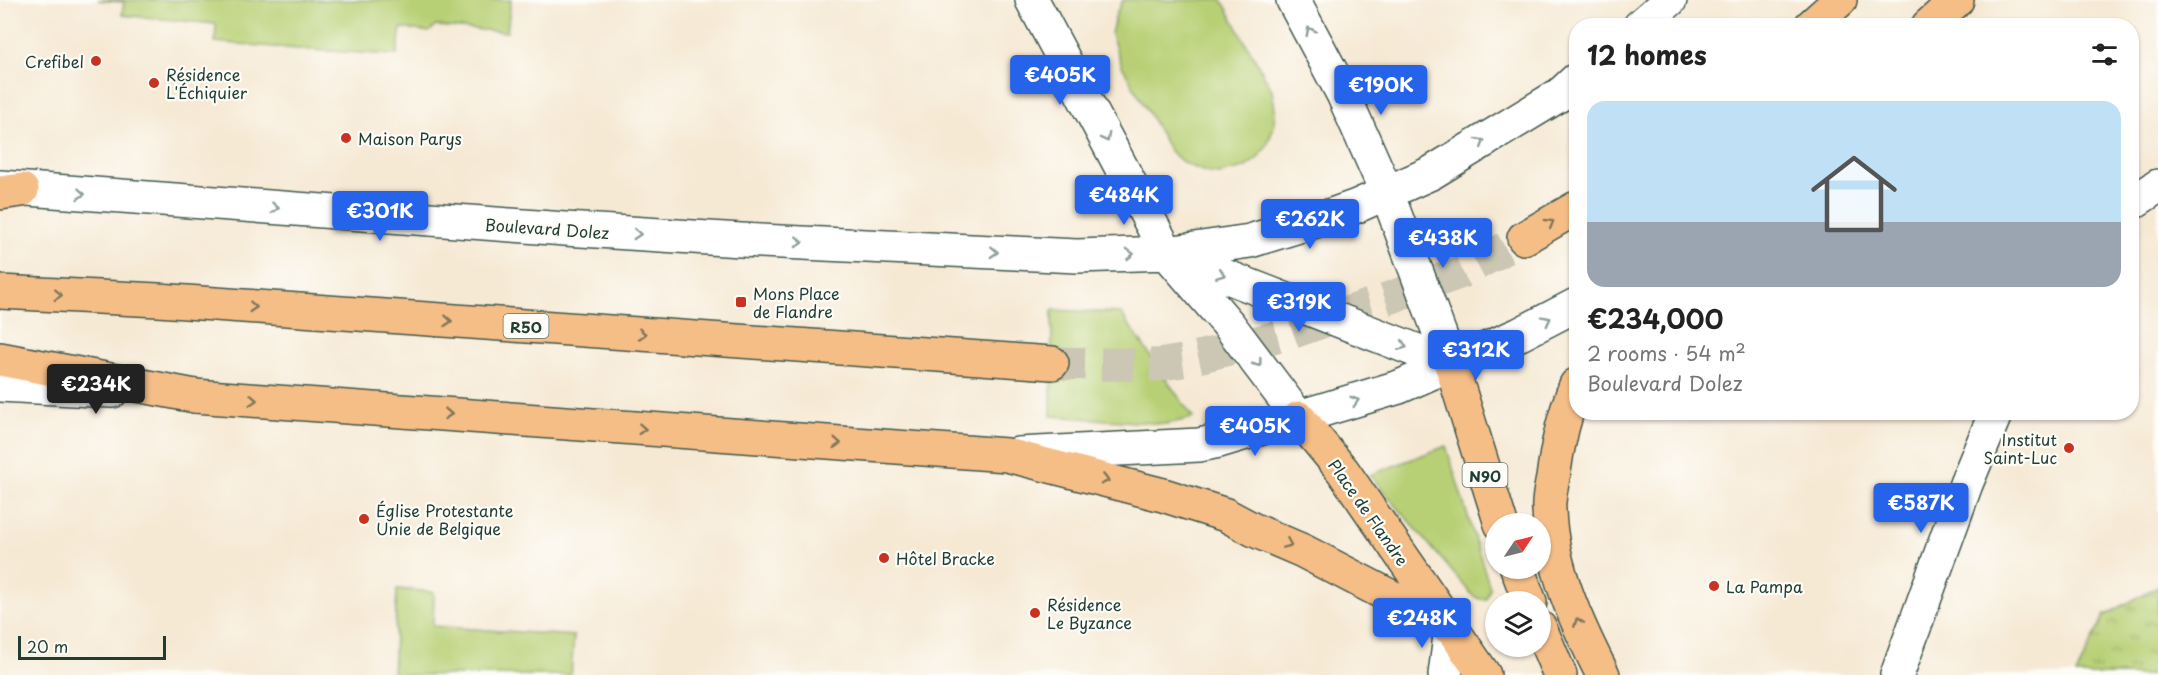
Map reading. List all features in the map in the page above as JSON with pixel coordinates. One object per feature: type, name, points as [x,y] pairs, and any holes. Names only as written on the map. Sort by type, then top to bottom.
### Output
[{"type":"main road","points":[[1819,18],[1840,0]]},
{"type":"main road","points":[[1937,18],[1958,0]]},
{"type":"main road","points":[[1524,238],[1569,212]]},
{"type":"main road","name":"R50","points":[[0,291],[158,300],[1052,363]]},
{"type":"main road","name":"N90","points":[[1465,358],[1469,426],[1497,513]]},
{"type":"main road","points":[[0,359],[195,396],[1007,455],[1163,495],[1226,515],[1303,551],[1450,628]]},
{"type":"main road","points":[[1569,406],[1556,452],[1548,508],[1553,551],[1589,648],[1603,675]]},
{"type":"main road","name":"Place de Flandre","points":[[1299,418],[1343,471],[1484,675]]},
{"type":"main road","points":[[1551,654],[1558,671]]},
{"type":"street","name":"Place de Flandre","points":[[1032,0],[1167,253],[1229,325],[1299,418]]},
{"type":"street","points":[[1293,0],[1343,94],[1465,358]]},
{"type":"street","points":[[1649,18],[1670,0]]},
{"type":"street","points":[[1167,253],[1250,241],[1314,221],[1387,193],[1431,173],[1561,94],[1569,87]]},
{"type":"street","points":[[2139,198],[2158,186]]},
{"type":"street","name":"Boulevard Dolez","points":[[7,190],[577,230],[787,242],[1094,255],[1167,253]]},
{"type":"street","points":[[1167,253],[1465,358]]},
{"type":"street","points":[[1007,455],[1199,445],[1299,418],[1399,387],[1569,308]]},
{"type":"street","points":[[0,385],[195,396]]},
{"type":"street","points":[[1897,675],[1966,484],[1992,420]]},
{"type":"street","points":[[1445,675],[1450,628]]},
{"type":"green space","points":[[98,0],[511,0],[507,32],[436,26],[429,32],[401,28],[397,55],[215,42],[216,24],[122,15],[124,2]]},
{"type":"green space","points":[[1123,0],[1222,0],[1272,90],[1275,109],[1274,126],[1267,146],[1257,159],[1244,168],[1219,174],[1205,172],[1184,163],[1170,151],[1122,66],[1111,34],[1116,14]]},
{"type":"green space","points":[[1052,310],[1121,313],[1193,418],[1166,424],[1051,416]]},
{"type":"green space","points":[[1446,446],[1485,572],[1485,579],[1487,579],[1490,588],[1489,591],[1485,591],[1485,599],[1472,595],[1370,475]]},
{"type":"green space","points":[[2158,586],[2158,675],[2076,675],[2104,616]]},
{"type":"green space","points":[[397,589],[434,592],[433,626],[574,636],[571,675],[393,675]]},
{"type":"tunnel","points":[[1052,363],[1157,365],[1183,361],[1288,334],[1462,272],[1524,238]]},
{"type":"place","name":"Crefibel","points":[[96,61]]},
{"type":"place","name":"Résidence L'Échiquier","points":[[154,83]]},
{"type":"place","name":"Maison Parys","points":[[346,138]]},
{"type":"place","name":"Mons Place de Flandre","points":[[741,302]]},
{"type":"place","name":"Institut Saint-Luc","points":[[2069,448]]},
{"type":"place","name":"Église Protestante Unie de Belgique","points":[[364,519]]},
{"type":"place","name":"Hôtel Bracke","points":[[884,558]]},
{"type":"place","name":"La Pampa","points":[[1714,586]]},
{"type":"place","name":"Résidence Le Byzance","points":[[1035,613]]}]
